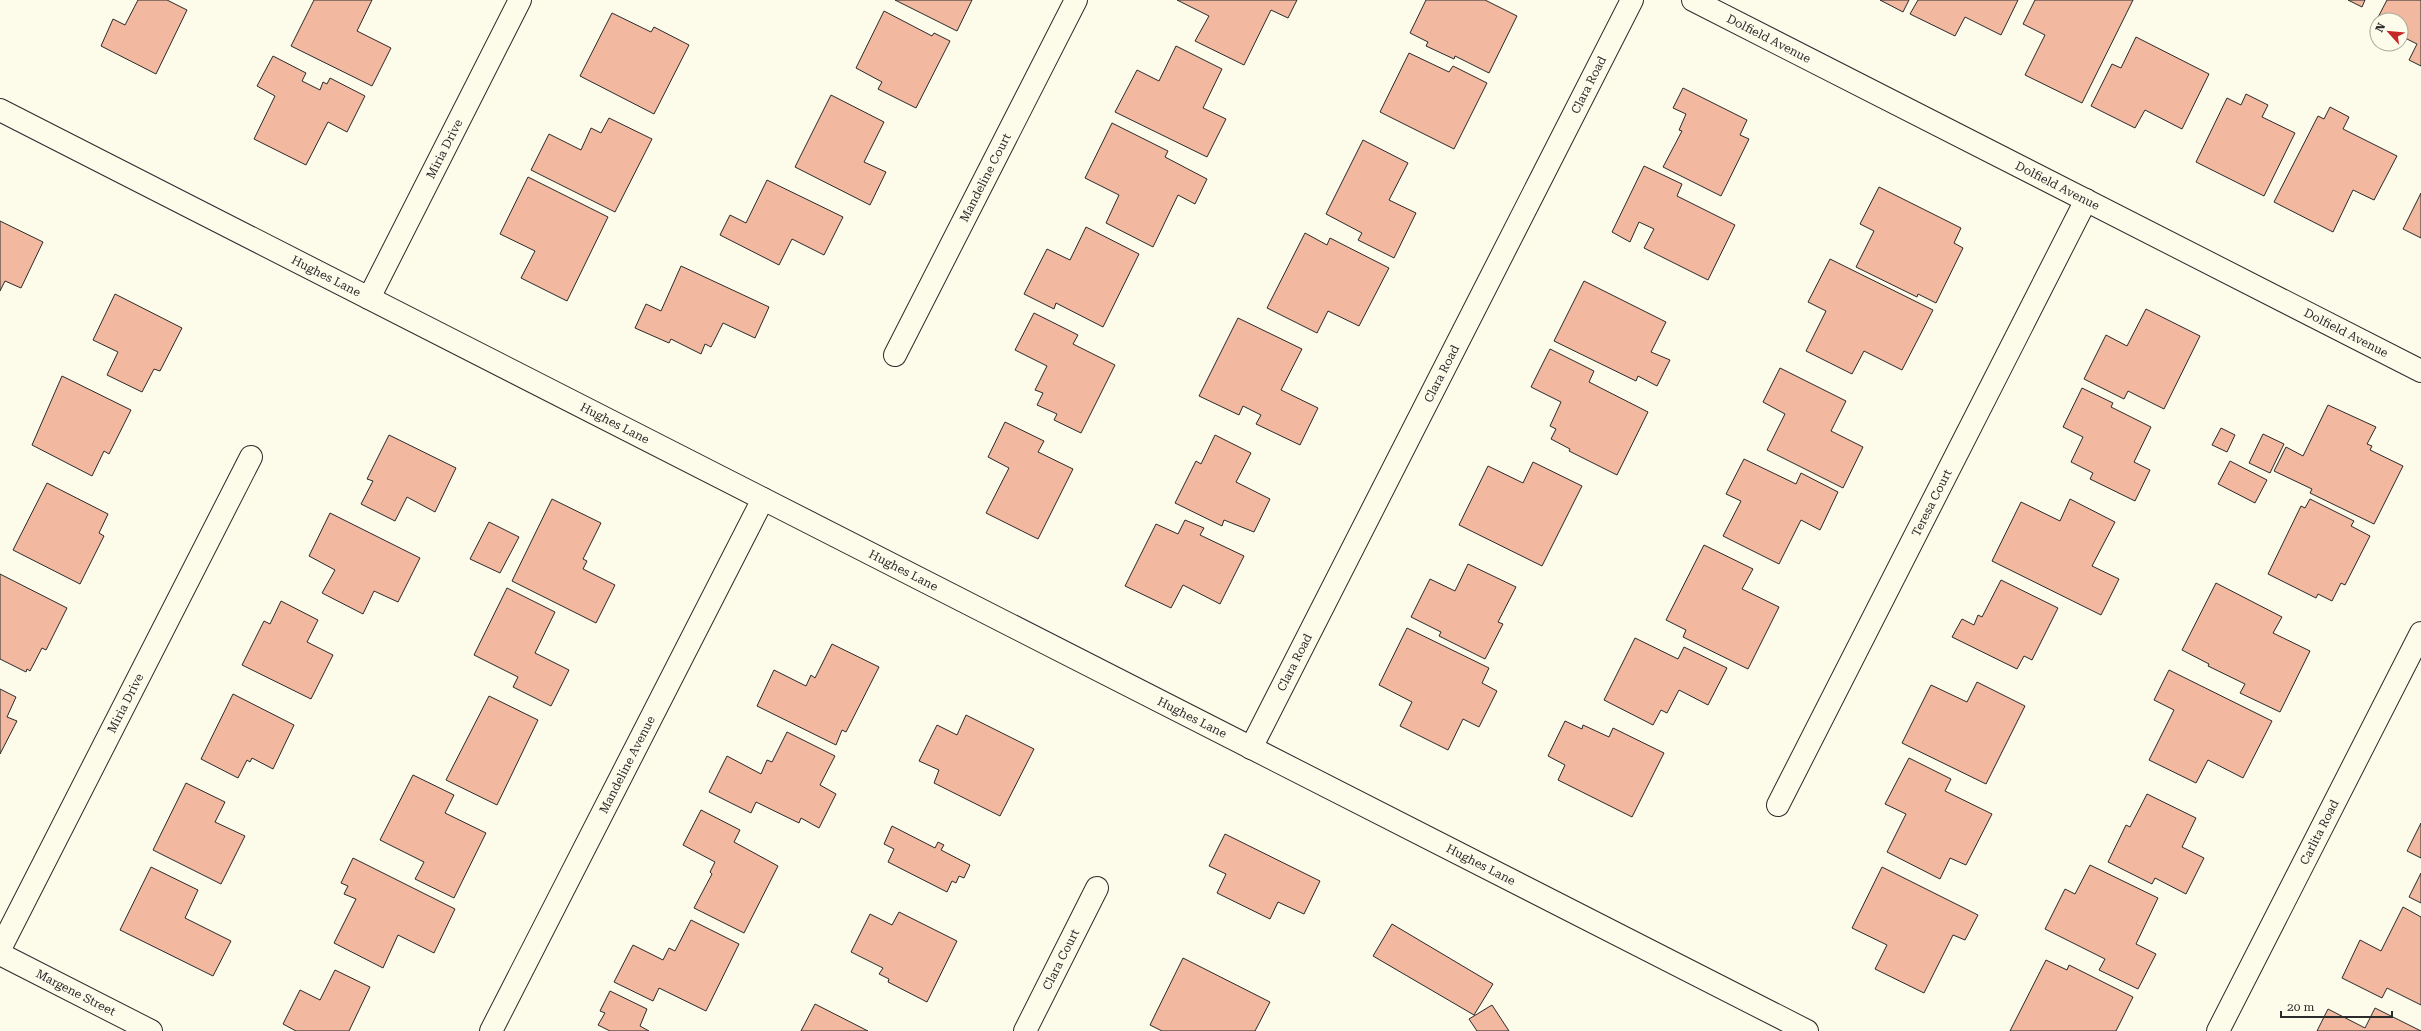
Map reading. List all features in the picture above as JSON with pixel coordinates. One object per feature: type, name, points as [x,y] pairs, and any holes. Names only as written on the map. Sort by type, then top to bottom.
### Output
[{"type":"street","name":"Miria Drive","points":[[369,298],[520,0]]},
{"type":"street","name":"Mandeline Court","points":[[895,355],[1076,0]]},
{"type":"street","name":"Clara Road","points":[[1251,748],[1632,0]]},
{"type":"street","name":"Dolfield Avenue","points":[[1693,0],[2421,372]]},
{"type":"street","name":"Hughes Lane","points":[[0,110],[1807,1031]]},
{"type":"street","name":"Teresa Court","points":[[1778,805],[2086,200]]},
{"type":"street","name":"Miria Drive","points":[[0,949],[251,457]]},
{"type":"street","name":"Mandeline Avenue","points":[[491,1031],[763,499]]},
{"type":"street","name":"Carlita Road","points":[[2218,1031],[2421,633]]},
{"type":"street","name":"Clara Court","points":[[1024,1031],[1097,888]]},
{"type":"street","name":"Margene Street","points":[[0,954],[151,1031]]},
{"type":"building","points":[[138,0],[167,0],[187,10],[156,74],[101,46],[113,19],[125,25]]},
{"type":"building","points":[[314,0],[372,0],[357,31],[391,48],[372,86],[291,46]]},
{"type":"building","points":[[895,0],[972,0],[957,31]]},
{"type":"building","points":[[1177,0],[1297,0],[1288,18],[1271,10],[1244,65],[1195,41],[1209,16]]},
{"type":"building","points":[[1426,0],[1485,0],[1517,16],[1489,73],[1455,56],[1454,59],[1426,46],[1428,42],[1410,33]]},
{"type":"building","points":[[1880,0],[1909,0],[1903,12]]},
{"type":"building","points":[[1918,0],[2018,0],[2001,35],[1965,17],[1955,36],[1910,14]]},
{"type":"building","points":[[2035,0],[2133,0],[2082,103],[2025,75],[2045,35],[2023,24]]},
{"type":"building","points":[[2348,0],[2365,0],[2362,7]]},
{"type":"building","points":[[2387,0],[2421,0],[2421,66],[2409,60],[2417,44],[2409,40],[2409,12],[2381,12]]},
{"type":"building","points":[[884,11],[932,36],[934,33],[950,41],[916,108],[878,89],[882,82],[856,68]]},
{"type":"building","points":[[612,13],[651,32],[654,27],[689,45],[654,114],[580,76]]},
{"type":"building","points":[[2136,37],[2209,74],[2182,129],[2145,110],[2135,128],[2091,106],[2112,64],[2121,68]]},
{"type":"building","points":[[1176,46],[1222,69],[1203,108],[1226,119],[1207,157],[1115,112],[1137,70],[1159,81]]},
{"type":"building","points":[[1409,53],[1449,72],[1453,66],[1487,83],[1454,149],[1380,112]]},
{"type":"building","points":[[273,56],[306,73],[302,81],[320,90],[323,82],[327,84],[330,78],[365,96],[347,132],[328,122],[306,165],[254,139],[275,96],[257,86]]},
{"type":"building","points":[[1683,88],[1747,120],[1740,135],[1749,139],[1721,196],[1663,167],[1682,131],[1679,130],[1686,114],[1673,108]]},
{"type":"building","points":[[2246,94],[2268,105],[2262,117],[2295,133],[2264,196],[2196,162],[2227,98],[2241,105]]},
{"type":"building","points":[[831,95],[884,122],[864,162],[886,172],[870,205],[795,167]]},
{"type":"building","points":[[2330,107],[2349,117],[2343,129],[2397,156],[2374,200],[2353,190],[2333,232],[2274,202],[2318,116],[2324,119]]},
{"type":"building","points":[[609,118],[652,139],[615,212],[531,170],[549,134],[581,150],[591,128],[601,133]]},
{"type":"building","points":[[1112,123],[1168,151],[1165,157],[1207,179],[1195,204],[1178,195],[1153,247],[1106,223],[1119,195],[1085,178]]},
{"type":"building","points":[[1363,140],[1408,163],[1389,200],[1416,213],[1394,258],[1358,240],[1362,233],[1326,214]]},
{"type":"building","points":[[1644,166],[1682,184],[1677,196],[1735,225],[1708,280],[1644,248],[1654,229],[1639,222],[1630,242],[1612,232]]},
{"type":"building","points":[[528,177],[608,217],[567,301],[521,278],[535,251],[500,234]]},
{"type":"building","points":[[767,180],[843,217],[824,255],[792,239],[779,265],[720,235],[730,215],[746,223]]},
{"type":"building","points":[[1879,187],[1961,228],[1954,243],[1963,248],[1936,303],[1918,294],[1917,297],[1856,267],[1874,231],[1860,224]]},
{"type":"building","points":[[2421,193],[2421,238],[2403,229]]},
{"type":"building","points":[[0,221],[43,242],[21,288],[5,281],[0,291]]},
{"type":"building","points":[[1086,227],[1139,254],[1103,327],[1056,303],[1054,309],[1024,294],[1047,249],[1070,260]]},
{"type":"building","points":[[1305,233],[1327,245],[1330,238],[1389,268],[1359,326],[1328,311],[1317,333],[1267,308]]},
{"type":"building","points":[[1830,259],[1933,310],[1902,370],[1864,351],[1852,374],[1806,351],[1826,311],[1808,302]]},
{"type":"building","points":[[681,266],[769,307],[755,338],[723,323],[711,347],[705,344],[701,354],[671,339],[669,343],[635,328],[646,304],[661,311]]},
{"type":"building","points":[[1584,281],[1666,322],[1651,352],[1670,360],[1657,386],[1638,376],[1636,381],[1554,341]]},
{"type":"building","points":[[115,294],[182,328],[160,371],[154,369],[142,392],[107,375],[118,352],[93,340]]},
{"type":"building","points":[[2146,309],[2200,336],[2164,409],[2128,391],[2124,399],[2084,379],[2106,335],[2127,346]]},
{"type":"building","points":[[1034,313],[1078,335],[1073,344],[1115,365],[1081,433],[1054,420],[1057,414],[1037,405],[1043,393],[1035,390],[1047,366],[1015,350]]},
{"type":"building","points":[[1238,318],[1302,349],[1281,390],[1318,408],[1300,445],[1256,424],[1261,415],[1243,406],[1239,415],[1199,396]]},
{"type":"building","points":[[1550,349],[1594,371],[1589,382],[1648,412],[1617,475],[1569,451],[1570,449],[1551,439],[1556,429],[1550,426],[1561,402],[1531,387]]},
{"type":"building","points":[[1780,368],[1846,401],[1831,431],[1863,447],[1843,488],[1767,450],[1785,414],[1763,402]]},
{"type":"building","points":[[62,376],[131,410],[109,454],[104,451],[92,476],[32,445]]},
{"type":"building","points":[[2082,388],[2113,403],[2111,407],[2151,427],[2134,462],[2150,470],[2135,501],[2090,479],[2093,473],[2071,462],[2083,437],[2063,427]]},
{"type":"building","points":[[2328,405],[2376,427],[2367,444],[2372,446],[2370,450],[2403,466],[2374,524],[2310,493],[2312,489],[2274,471],[2286,447],[2303,456]]},
{"type":"building","points":[[1005,422],[1044,441],[1038,452],[1073,469],[1038,539],[986,513],[1009,468],[988,457]]},
{"type":"building","points":[[2221,428],[2235,435],[2227,452],[2212,445]]},
{"type":"building","points":[[2263,434],[2284,444],[2270,473],[2249,463]]},
{"type":"building","points":[[389,435],[456,468],[435,512],[407,497],[395,521],[361,504],[373,481],[367,479]]},
{"type":"building","points":[[1215,435],[1251,453],[1236,482],[1270,499],[1254,532],[1224,520],[1222,526],[1175,503],[1196,461],[1201,464]]},
{"type":"building","points":[[1744,459],[1796,484],[1801,473],[1838,492],[1820,530],[1801,520],[1779,564],[1723,536],[1741,501],[1726,494]]},
{"type":"building","points":[[2230,461],[2267,480],[2255,503],[2218,484]]},
{"type":"building","points":[[1533,462],[1582,486],[1542,566],[1459,525],[1488,466],[1523,483]]},
{"type":"building","points":[[47,483],[108,514],[99,533],[104,536],[80,584],[13,550]]},
{"type":"building","points":[[552,499],[601,523],[583,559],[587,561],[583,569],[615,585],[596,623],[512,581]]},
{"type":"building","points":[[2070,499],[2115,522],[2092,566],[2119,579],[2101,615],[1992,561],[2021,502],[2060,521]]},
{"type":"building","points":[[2310,499],[2354,521],[2351,526],[2370,536],[2345,585],[2341,583],[2332,601],[2318,594],[2316,598],[2268,574],[2301,506],[2305,508]]},
{"type":"building","points":[[330,513],[420,558],[398,602],[374,591],[363,614],[322,593],[335,570],[309,556]]},
{"type":"building","points":[[1185,520],[1204,528],[1200,535],[1244,556],[1220,604],[1183,585],[1171,608],[1125,586],[1156,524],[1178,534]]},
{"type":"building","points":[[489,522],[519,537],[500,573],[470,559]]},
{"type":"building","points":[[1704,545],[1753,569],[1742,589],[1779,607],[1748,669],[1683,637],[1686,630],[1666,620]]},
{"type":"building","points":[[1468,564],[1516,587],[1498,622],[1503,624],[1485,659],[1439,636],[1441,632],[1411,617],[1430,579],[1455,591]]},
{"type":"building","points":[[0,574],[67,608],[46,650],[42,648],[30,671],[27,669],[26,672],[0,659]]},
{"type":"building","points":[[2001,580],[2058,608],[2032,660],[2024,656],[2017,669],[1952,637],[1962,619],[1974,625],[1978,615],[1982,617]]},
{"type":"building","points":[[2216,583],[2282,617],[2273,633],[2310,651],[2280,712],[2240,693],[2245,684],[2208,666],[2209,664],[2182,650]]},
{"type":"building","points":[[507,588],[555,612],[535,653],[569,670],[551,706],[513,687],[518,677],[474,655]]},
{"type":"building","points":[[281,601],[318,620],[307,642],[333,655],[311,699],[242,665],[264,621],[270,624]]},
{"type":"building","points":[[1407,628],[1489,668],[1482,683],[1497,691],[1479,727],[1463,719],[1448,750],[1400,726],[1412,702],[1379,685]]},
{"type":"building","points":[[1635,638],[1678,659],[1684,647],[1727,668],[1708,705],[1679,690],[1667,713],[1661,710],[1653,725],[1604,700]]},
{"type":"building","points":[[832,644],[879,667],[846,732],[842,730],[836,745],[757,706],[774,670],[806,686],[811,675],[815,678]]},
{"type":"building","points":[[2169,670],[2272,721],[2243,778],[2208,760],[2196,783],[2149,760],[2174,710],[2154,700]]},
{"type":"building","points":[[1977,682],[2025,706],[1986,784],[1902,743],[1931,685],[1967,702]]},
{"type":"building","points":[[0,689],[16,697],[7,717],[17,721],[0,754]]},
{"type":"building","points":[[233,694],[294,725],[273,769],[252,758],[250,762],[247,760],[238,778],[201,759]]},
{"type":"building","points":[[489,696],[538,720],[497,805],[446,780]]},
{"type":"building","points":[[966,715],[1034,749],[1000,816],[934,783],[939,770],[919,761],[937,725],[957,735]]},
{"type":"building","points":[[1565,721],[1582,729],[1583,725],[1609,737],[1613,728],[1664,753],[1632,817],[1558,780],[1565,765],[1548,756]]},
{"type":"building","points":[[787,732],[835,756],[820,785],[836,794],[819,828],[801,818],[799,823],[756,802],[751,813],[709,792],[727,756],[761,774],[767,760],[772,762]]},
{"type":"building","points":[[1909,758],[1951,779],[1945,791],[1992,814],[1966,865],[1950,858],[1940,879],[1887,852],[1906,814],[1885,804]]},
{"type":"building","points":[[413,775],[454,795],[445,813],[486,833],[454,898],[415,879],[424,862],[380,840]]},
{"type":"building","points":[[186,783],[225,802],[215,822],[245,836],[221,884],[153,850]]},
{"type":"building","points":[[2147,794],[2196,818],[2182,847],[2204,858],[2186,894],[2155,878],[2152,884],[2108,862],[2126,825],[2130,827]]},
{"type":"building","points":[[701,810],[740,830],[734,842],[778,866],[744,933],[694,908],[712,874],[710,872],[715,862],[683,845]]},
{"type":"building","points":[[2421,823],[2421,858],[2407,851]]},
{"type":"building","points":[[892,826],[935,848],[938,842],[944,845],[941,850],[970,865],[964,878],[959,876],[956,883],[952,881],[947,892],[888,862],[894,849],[884,844]]},
{"type":"building","points":[[1225,834],[1320,881],[1304,914],[1278,902],[1270,919],[1217,893],[1226,874],[1209,866]]},
{"type":"building","points":[[353,858],[455,909],[434,953],[398,935],[383,968],[334,943],[356,899],[344,894],[348,886],[341,883]]},
{"type":"building","points":[[2090,865],[2158,898],[2136,944],[2156,954],[2138,989],[2099,970],[2105,959],[2045,929],[2065,889],[2075,894]]},
{"type":"building","points":[[151,867],[198,890],[185,918],[231,941],[213,976],[120,930]]},
{"type":"building","points":[[1882,867],[1978,915],[1965,940],[1953,935],[1924,993],[1875,969],[1887,945],[1852,928]]},
{"type":"building","points":[[2421,873],[2421,903],[2409,897]]},
{"type":"building","points":[[2403,907],[2421,917],[2421,1005],[2387,988],[2382,998],[2342,978],[2360,940],[2381,951]]},
{"type":"building","points":[[899,912],[957,941],[927,1002],[888,982],[889,979],[879,974],[883,968],[851,952],[870,914],[892,925]]},
{"type":"building","points":[[691,920],[739,944],[706,1011],[659,988],[653,1001],[614,982],[633,945],[663,960],[669,948],[675,951]]},
{"type":"building","points":[[1392,924],[1493,984],[1474,1015],[1373,956]]},
{"type":"building","points":[[1183,958],[1270,1002],[1255,1031],[1162,1031],[1150,1025]]},
{"type":"building","points":[[2046,960],[2067,970],[2069,965],[2133,997],[2116,1031],[2010,1031]]},
{"type":"building","points":[[335,970],[370,987],[349,1031],[296,1031],[283,1024],[300,990],[320,1000]]},
{"type":"building","points":[[610,991],[647,1009],[640,1026],[649,1031],[610,1031],[598,1025],[605,1013],[600,1011]]},
{"type":"building","points":[[815,1004],[868,1031],[801,1031]]},
{"type":"building","points":[[1492,1005],[1509,1031],[1477,1031],[1469,1019]]},
{"type":"building","points":[[2375,1008],[2421,1031],[2317,1031],[2328,1009],[2365,1028]]}]
